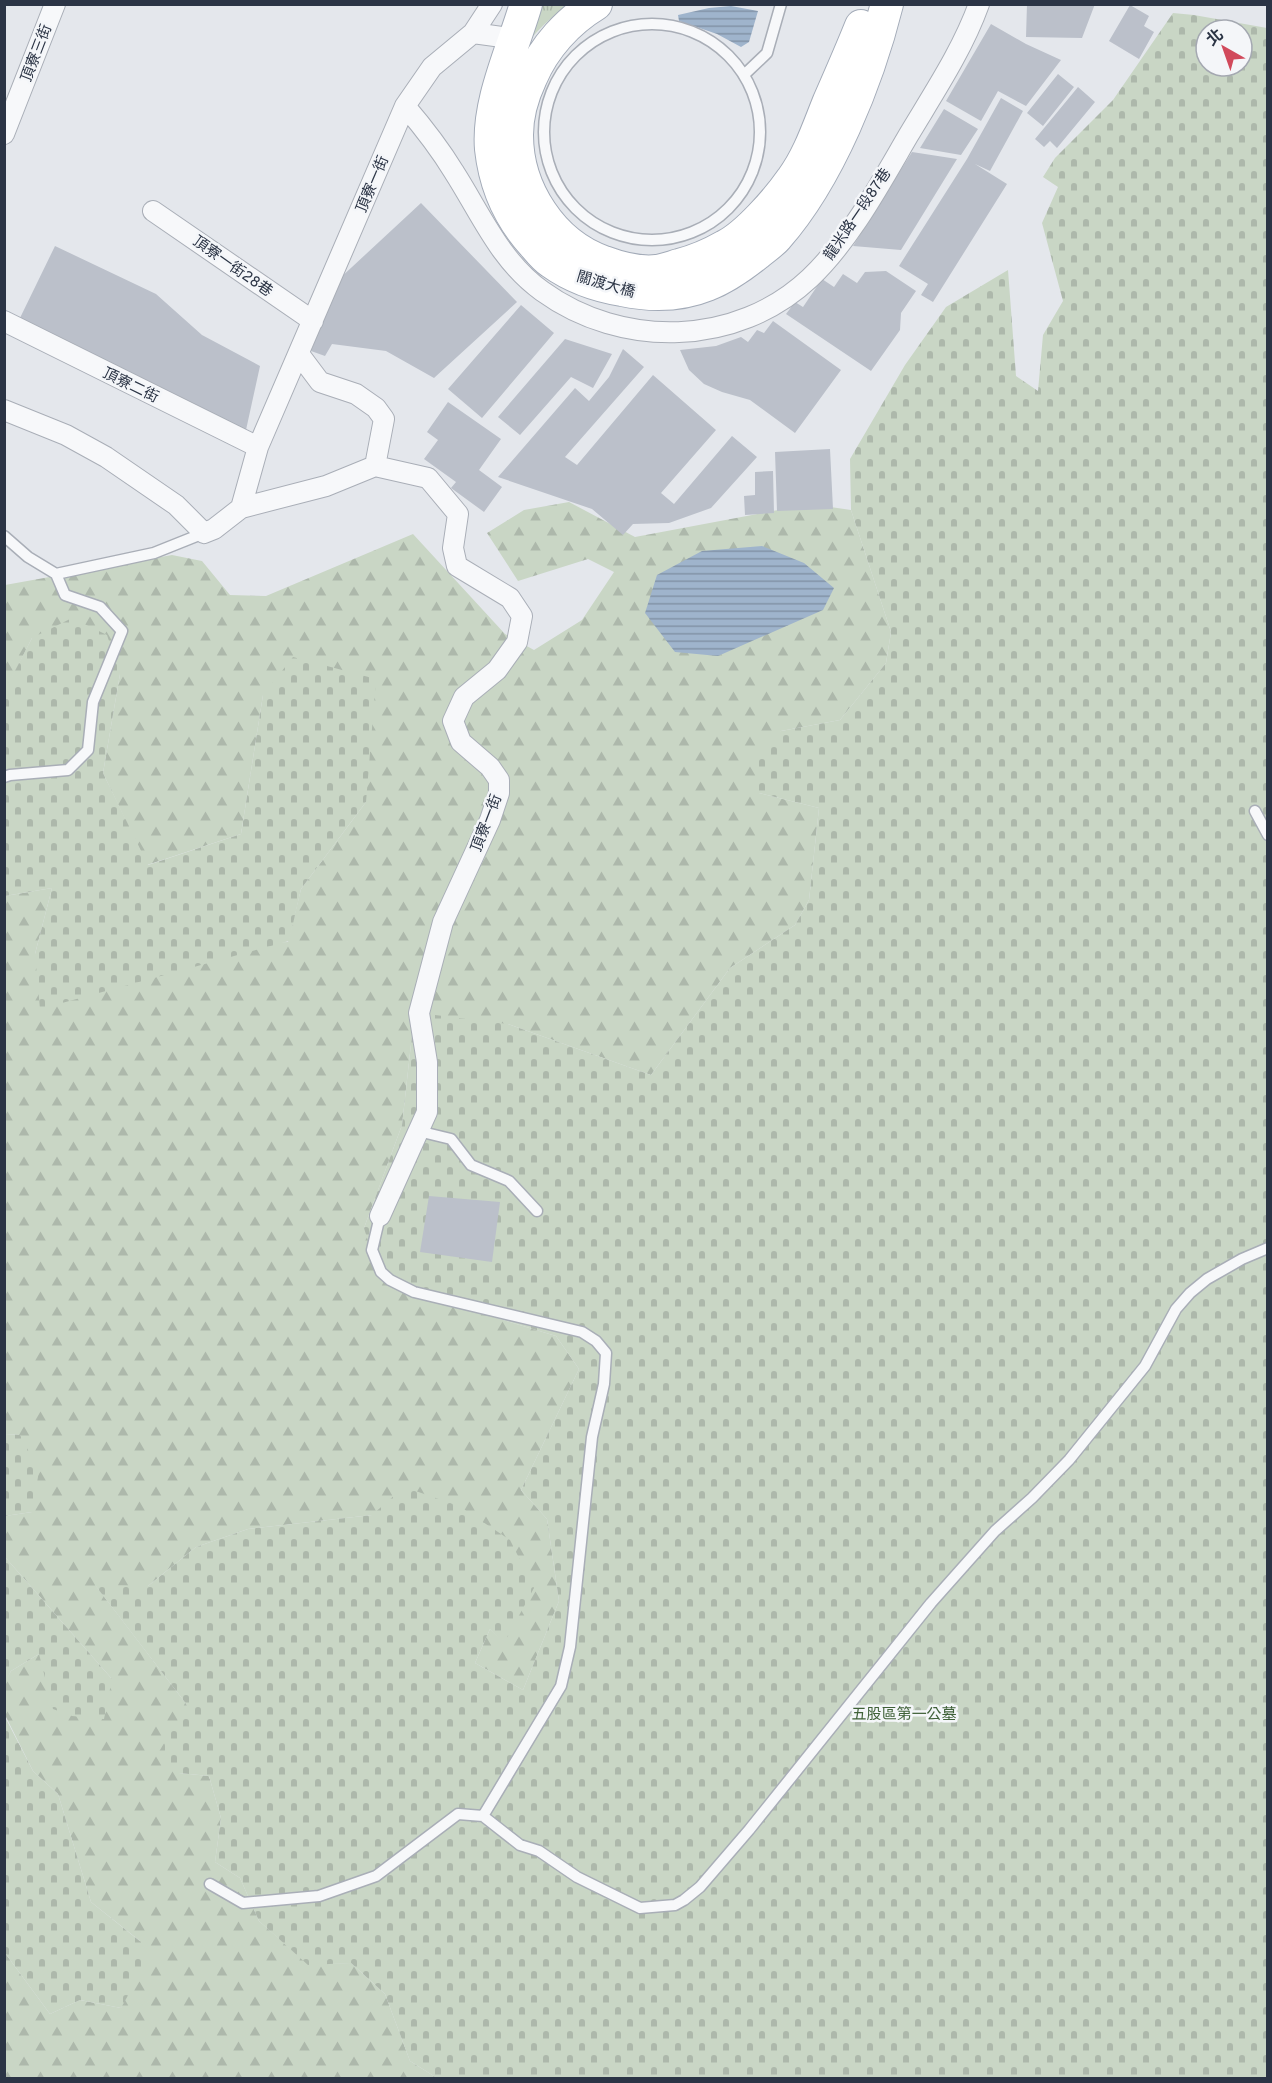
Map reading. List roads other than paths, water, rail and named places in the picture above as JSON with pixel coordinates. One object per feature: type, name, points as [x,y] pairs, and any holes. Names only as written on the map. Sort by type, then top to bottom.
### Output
[{"type":"main road","name":"關渡大橋","points":[[526,4],[492,114],[491,148],[498,187],[512,216],[527,238],[549,262],[580,279],[643,294],[677,293],[707,285],[743,265],[776,238],[805,200],[825,167],[848,116],[866,72],[877,8]]},
{"type":"main road","points":[[596,4],[556,36],[533,72],[523,97],[517,134],[521,166],[530,192],[546,220],[564,239],[591,257],[622,268],[657,271],[692,261],[727,246],[757,220],[792,179],[812,145],[877,8]]},
{"type":"street","name":"頂寮三街","points":[[4,134],[55,4]]},
{"type":"street","name":"頂寮一街","points":[[241,508],[258,447],[405,106],[432,67],[473,33],[492,4]]},
{"type":"street","name":"龍米路一段87巷","points":[[405,106],[454,171],[490,235],[518,270],[541,291],[566,307],[590,318],[626,329],[678,333],[710,330],[764,311],[791,294],[825,263],[891,165],[974,19],[979,4]]},
{"type":"street","points":[[473,33],[516,39]]},
{"type":"street","name":"頂寮一街28巷","points":[[153,211],[313,321]]},
{"type":"street","name":"頂寮二街","points":[[5,321],[258,447]]},
{"type":"street","points":[[4,410],[66,435],[106,457],[176,505],[204,533],[214,529],[241,508],[326,486],[375,466],[384,419],[376,408],[356,394],[320,382],[299,354]]},
{"type":"street","name":"頂寮一街","points":[[375,466],[428,478],[458,514],[453,548],[457,566],[510,598],[522,616],[516,642],[496,670],[464,697],[453,721],[461,742],[490,767],[499,780],[499,793],[490,820],[443,922],[419,1013],[427,1062],[427,1112],[381,1216]]},
{"type":"lane","points":[[746,73],[766,53],[781,4]]},
{"type":"lane","points":[[647,23],[677,27],[709,40],[732,56],[746,73],[761,123],[754,167],[751,176],[735,200],[703,226],[680,237],[649,241],[619,238],[595,223],[564,193],[550,165],[543,132],[547,100],[562,71],[598,40],[627,27],[647,23]]},
{"type":"lane","points":[[56,574],[154,553],[204,533]]},
{"type":"lane","points":[[4,536],[28,557],[56,574],[65,595],[100,607],[122,632],[93,702],[88,750],[68,770],[4,777]]},
{"type":"lane","points":[[1255,811],[1268,835]]},
{"type":"lane","points":[[418,1131],[451,1139],[471,1165],[509,1181],[537,1211]]},
{"type":"lane","points":[[381,1216],[372,1250],[381,1272],[390,1280],[414,1292],[582,1332],[596,1341],[606,1353],[604,1384],[592,1437],[570,1647],[561,1686],[483,1816]]},
{"type":"lane","points":[[210,1884],[243,1903],[319,1896],[376,1875],[458,1815],[483,1816],[520,1845],[539,1851],[577,1877],[640,1908],[675,1905],[684,1900],[700,1887],[749,1830],[931,1603],[994,1531],[1032,1498],[1069,1460],[1145,1366],[1176,1309],[1190,1293],[1207,1279],[1242,1259],[1268,1248]]},
{"type":"water","points":[[731,6],[758,11],[749,42],[741,47],[717,34],[679,21],[678,15]]},
{"type":"water","points":[[762,546],[804,563],[834,588],[823,610],[718,656],[675,652],[645,613],[657,575],[702,551]]},
{"type":"park label","name":"五股區第一公墓","points":[[904,1714]]}]
